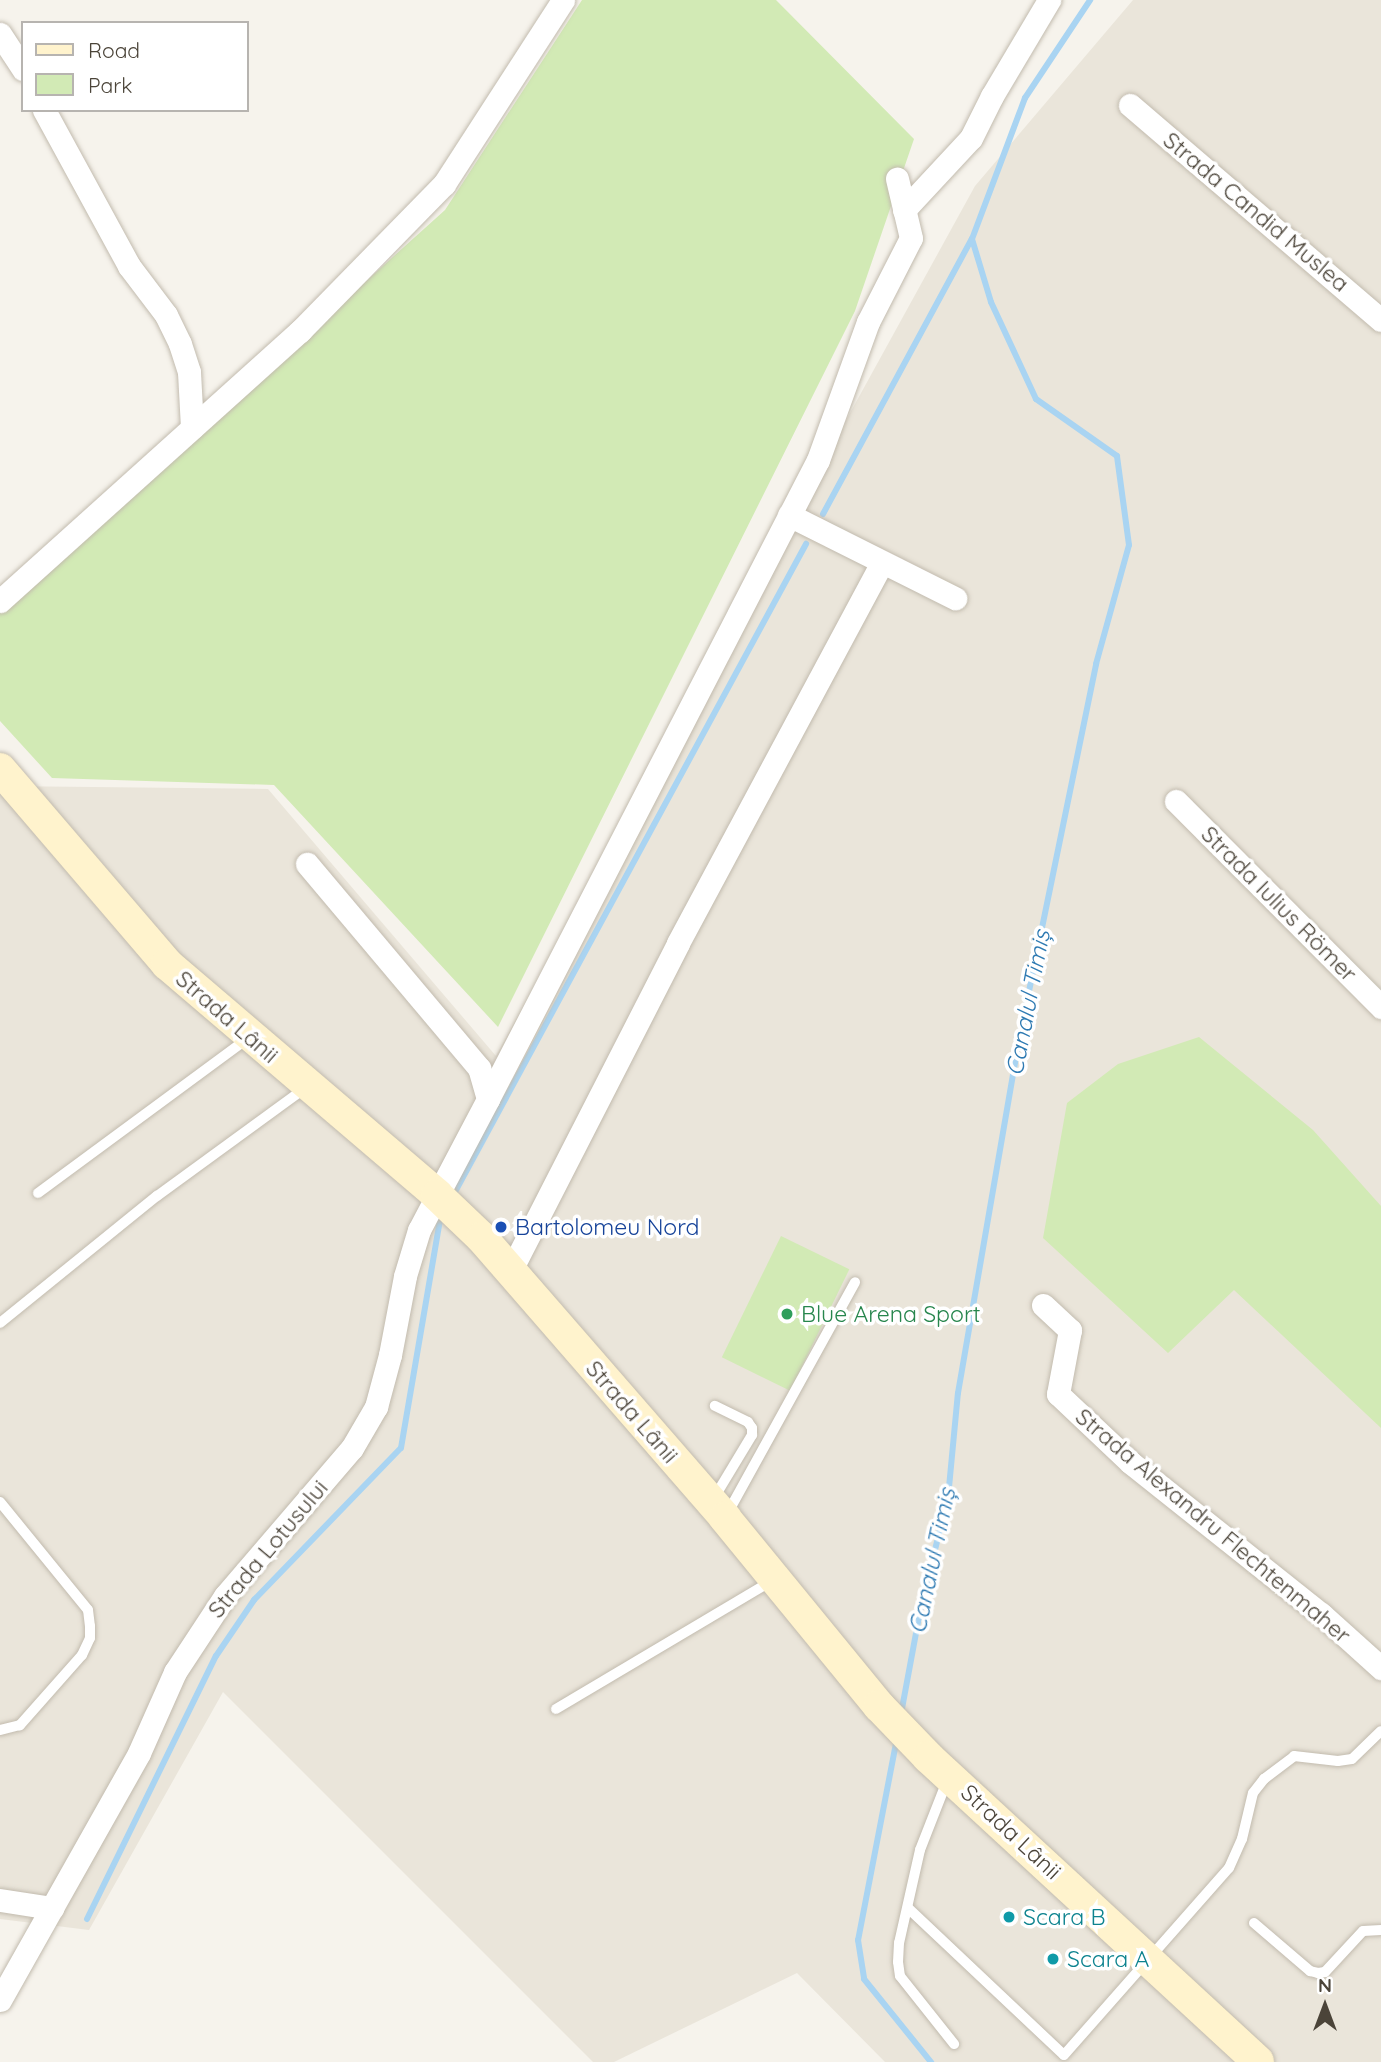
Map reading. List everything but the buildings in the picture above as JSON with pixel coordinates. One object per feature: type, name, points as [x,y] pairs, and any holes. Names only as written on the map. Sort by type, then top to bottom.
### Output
[{"type":"main road","name":"Strada Lânii","points":[[0,769],[167,964],[249,1037],[437,1195],[511,1270],[776,1579],[879,1706],[939,1766],[1258,2062]]},
{"type":"street","points":[[0,601],[300,331],[444,184],[563,0]]},
{"type":"street","points":[[904,210],[971,138],[992,96],[1049,0]]},
{"type":"street","points":[[0,34],[21,66]]},
{"type":"street","name":"Strada Candid Muslea","points":[[1130,105],[1381,320]]},
{"type":"street","points":[[45,112],[123,256],[166,315],[180,344],[189,372],[192,428]]},
{"type":"street","name":"Strada Lotusului","points":[[0,2000],[6,1975],[52,1908],[139,1753],[175,1672],[225,1595],[352,1448],[376,1407],[390,1354],[405,1276],[419,1230],[818,460],[868,322],[911,238],[897,179]]},
{"type":"street","points":[[789,516],[881,564],[955,598]]},
{"type":"street","points":[[511,1270],[678,943],[881,564]]},
{"type":"street","name":"Strada Iulius Römer","points":[[1176,801],[1381,1007]]},
{"type":"street","points":[[307,864],[479,1068],[488,1099]]},
{"type":"street","name":"Strada Alexandru Flechtenmaher","points":[[1043,1305],[1070,1330],[1058,1394],[1131,1463],[1321,1614],[1381,1668]]},
{"type":"street","points":[[0,1900],[52,1908]]},
{"type":"lane","points":[[38,1193],[249,1037]]},
{"type":"lane","points":[[0,1323],[157,1196],[307,1086]]},
{"type":"lane","points":[[718,1511],[855,1282]]},
{"type":"lane","points":[[715,1406],[748,1422],[752,1435],[718,1511]]},
{"type":"lane","points":[[0,1502],[88,1610],[90,1626],[90,1638],[82,1655],[20,1725],[0,1730]]},
{"type":"lane","points":[[556,1709],[776,1579]]},
{"type":"lane","points":[[908,1908],[1064,2054],[1150,1962],[1229,1868],[1242,1839],[1253,1793],[1264,1779],[1294,1756],[1338,1761],[1352,1759],[1381,1731]]},
{"type":"lane","points":[[939,1766],[900,1942],[900,1976],[954,2044]]},
{"type":"lane","points":[[1254,1923],[1310,1971],[1318,1973],[1325,1972],[1363,1931],[1381,1930]]},
{"type":"shaded area","points":[[1133,0],[1381,0],[1381,2062],[885,2062],[797,1973],[614,2062],[593,2062],[223,1692],[89,1930],[0,1919],[0,786],[268,789],[496,1056],[975,186]]},
{"type":"green space","points":[[582,0],[776,0],[914,139],[855,311],[498,1027],[274,785],[52,778],[0,721],[0,611],[445,210]]},
{"type":"green space","points":[[1199,1037],[1313,1130],[1381,1206],[1381,1428],[1234,1290],[1168,1353],[1043,1238],[1067,1103],[1118,1064]]},
{"type":"green space","name":"Blue Arena Sport","points":[[781,1236],[849,1269],[790,1391],[722,1357]]},
{"type":"waterway","name":"Canalul Timiș","points":[[901,1714],[922,1601],[948,1498],[958,1393],[1020,1035],[1096,664],[1129,545],[1117,456],[1036,399],[991,302],[972,239],[1025,98],[1090,0]]},
{"type":"waterway","points":[[823,514],[972,239]]},
{"type":"waterway","points":[[456,1190],[806,544]]},
{"type":"waterway","points":[[87,1919],[216,1656],[254,1600],[401,1448],[440,1221]]},
{"type":"waterway","name":"Canalul Timiș","points":[[897,1738],[858,1940],[864,1979],[931,2062]]},
{"type":"place","name":"Bartolomeu Nord","points":[[501,1227]]},
{"type":"place","name":"Blue Arena Sport","points":[[787,1314]]},
{"type":"place","name":"Scara B","points":[[1009,1917]]},
{"type":"place","name":"Scara A","points":[[1053,1959]]}]
